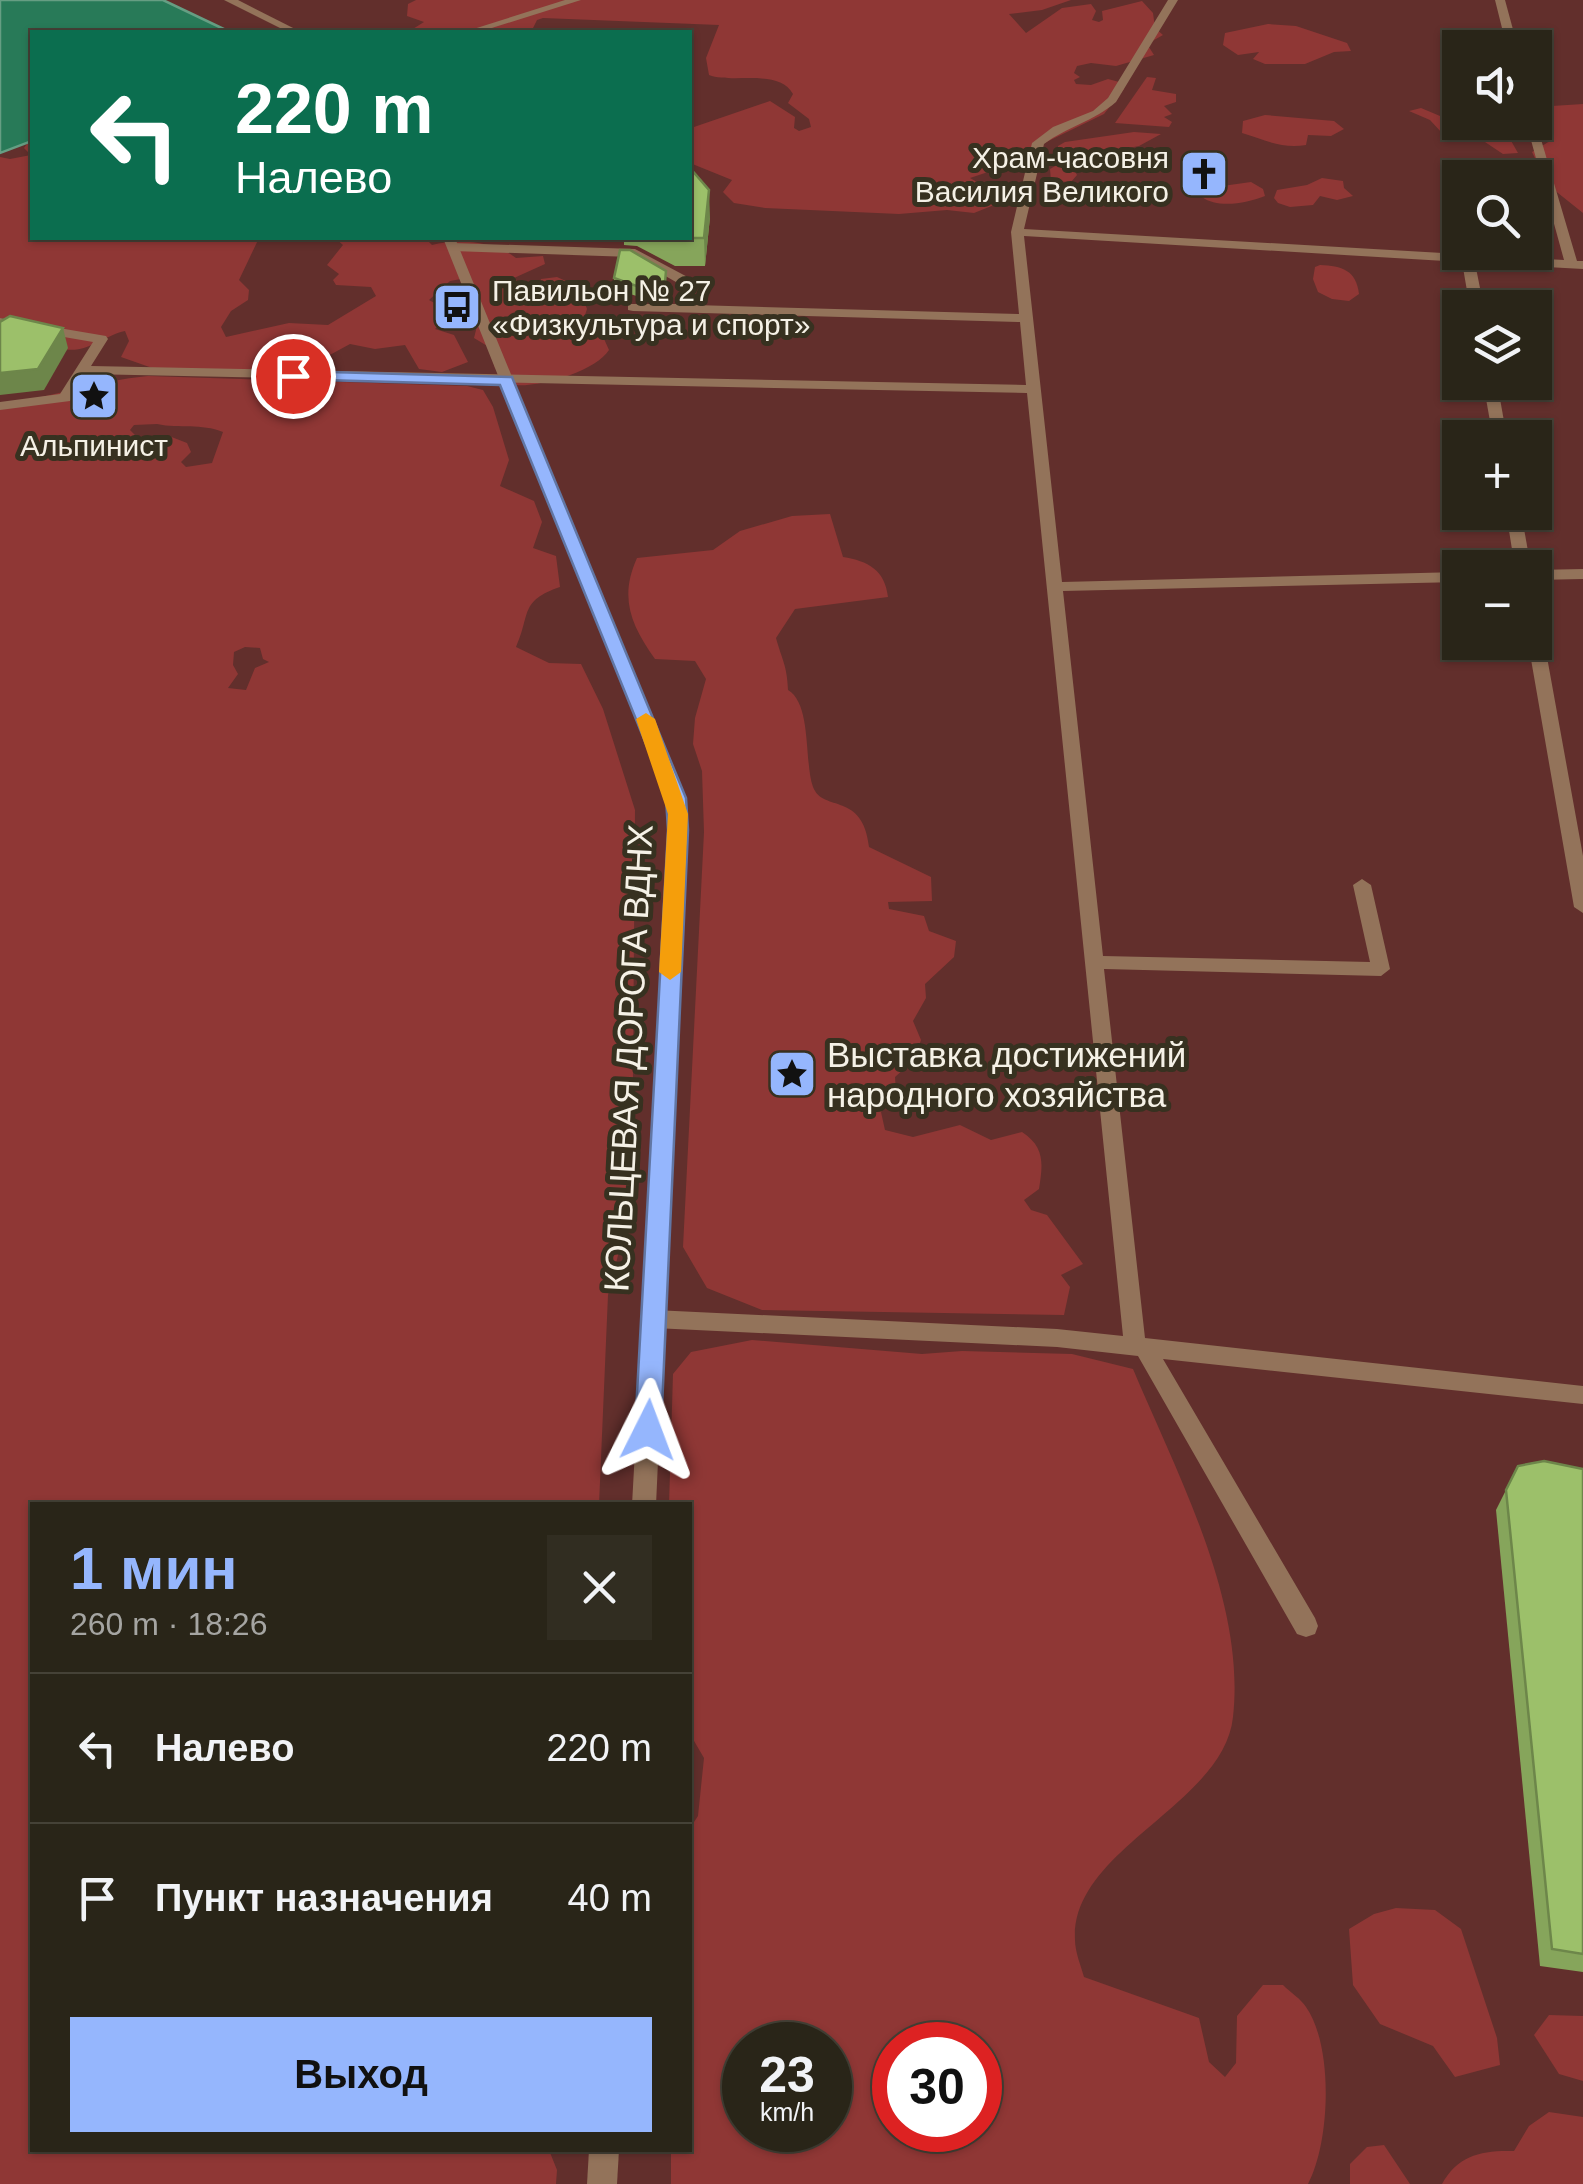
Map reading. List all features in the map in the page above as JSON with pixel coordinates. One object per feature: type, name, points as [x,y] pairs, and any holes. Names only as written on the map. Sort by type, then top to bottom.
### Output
[{"type":"street","points":[[229,0],[292,30]]},
{"type":"street","points":[[477,30],[576,0]]},
{"type":"street","points":[[1173,0],[1112,100],[1097,113],[1057,129],[1038,143],[1016,232],[1140,1348],[1306,1626]]},
{"type":"street","points":[[1500,0],[1508,30]]},
{"type":"street","points":[[1538,140],[1578,265],[1552,263]]},
{"type":"street","points":[[1016,232],[1442,257]]},
{"type":"street","points":[[451,242],[635,252],[690,284],[686,308]]},
{"type":"street","name":"КОЛЬЦЕВАЯ ДОРОГА ВДНХ","points":[[451,242],[676,798],[678,830],[644,1502]]},
{"type":"street","points":[[633,307],[1026,318]]},
{"type":"street","points":[[0,322],[101,338],[65,398],[0,406]]},
{"type":"street","points":[[83,370],[1034,388]]},
{"type":"street","points":[[1552,575],[1583,574]]},
{"type":"street","points":[[1054,587],[1442,577]]},
{"type":"street","points":[[1539,660],[1583,907]]},
{"type":"street","points":[[1095,962],[1381,969],[1362,885]]},
{"type":"street","points":[[654,1319],[1056,1338],[1583,1395]]},
{"type":"street","points":[[602,2184],[604,2152]]},
{"type":"shaded area","name":"Выставка достижений народного хозяйства","points":[[0,0],[1583,0],[1583,2184],[0,2184]]},
{"type":"shaded area","points":[[0,0],[163,0],[226,30],[30,30],[30,142],[0,153]]},
{"type":"shaded area","points":[[416,0],[1071,0],[1042,10],[1009,14],[1026,33],[1062,8],[1091,4],[1096,11],[1092,20],[1099,22],[1103,20],[1102,11],[1142,1],[1153,13],[1155,28],[1163,35],[1147,44],[1154,55],[1116,66],[1077,66],[1074,73],[1080,77],[1074,80],[1076,84],[1091,85],[1108,79],[1123,83],[1124,89],[1104,114],[1032,149],[1000,149],[998,152],[1009,165],[970,178],[1004,201],[974,213],[947,210],[899,214],[734,203],[723,192],[732,180],[692,164],[694,127],[770,101],[795,117],[794,128],[799,131],[811,127],[809,119],[788,103],[793,94],[777,81],[709,75],[706,58],[719,25],[543,18],[537,20],[532,30],[411,30],[424,22],[407,16],[408,4]]},
{"type":"shaded area","points":[[1268,24],[1296,26],[1347,43],[1351,51],[1334,52],[1305,64],[1265,64],[1253,59],[1259,52],[1238,55],[1223,45],[1225,33]]},
{"type":"shaded area","points":[[1147,77],[1156,78],[1152,90],[1176,94],[1176,102],[1164,106],[1172,114],[1164,117],[1172,122],[1169,127],[1115,123]]},
{"type":"shaded area","points":[[1583,104],[1583,213],[1552,188],[1552,160],[1536,160],[1532,152],[1552,140],[1552,106]]},
{"type":"shaded area","points":[[1421,108],[1440,116],[1442,133],[1430,120],[1409,111]]},
{"type":"shaded area","points":[[1265,115],[1334,121],[1344,129],[1331,136],[1308,135],[1306,145],[1297,146],[1242,133],[1243,121]]},
{"type":"shaded area","points":[[1134,132],[1161,134],[1139,146],[1118,150],[1115,157],[1107,160],[1099,156],[1106,149],[1078,151],[1073,168],[1077,175],[1071,182],[1051,181],[1050,169],[1057,165],[1058,146]]},
{"type":"shaded area","points":[[1511,140],[1518,153],[1503,154],[1485,142]]},
{"type":"shaded area","points":[[30,155],[30,240],[258,240],[239,280],[249,290],[248,300],[231,311],[221,327],[226,337],[289,323],[328,325],[376,296],[371,287],[336,285],[333,280],[339,274],[327,265],[343,245],[337,240],[427,240],[432,245],[487,245],[516,258],[543,256],[545,264],[514,278],[532,298],[546,293],[538,287],[541,279],[557,277],[579,287],[587,309],[585,315],[596,321],[609,350],[592,365],[566,376],[537,384],[513,385],[508,372],[495,368],[489,347],[474,338],[477,326],[468,319],[470,310],[460,303],[460,296],[468,290],[461,279],[450,281],[429,300],[447,310],[435,329],[454,335],[468,362],[442,372],[419,369],[405,345],[375,349],[350,344],[315,363],[287,371],[158,370],[121,357],[129,341],[125,331],[88,347],[64,349],[18,322],[0,318],[0,157]]},
{"type":"shaded area","points":[[1322,178],[1343,181],[1344,188],[1353,196],[1337,200],[1320,196],[1313,205],[1290,207],[1274,198],[1277,190]]},
{"type":"shaded area","points":[[1251,182],[1263,189],[1265,196],[1224,204],[1202,197],[1201,189]]},
{"type":"shaded area","points":[[1315,267],[1347,271],[1355,279],[1359,294],[1349,301],[1318,292],[1313,279]]},
{"type":"shaded area","points":[[148,376],[467,386],[483,390],[493,407],[509,460],[500,486],[534,501],[542,522],[533,548],[556,556],[560,587],[532,603],[516,647],[549,663],[581,664],[603,709],[635,810],[632,1200],[608,1295],[599,1502],[30,1502],[30,2152],[550,2152],[557,2170],[556,2184],[0,2184],[0,405]],"holes":[[[134,425],[223,432],[212,463],[186,467],[181,462],[191,452],[187,443],[169,436],[137,437],[130,430]],[[245,647],[260,648],[263,659],[269,662],[255,668],[246,690],[228,688],[238,674],[233,665],[234,652]]]},
{"type":"shaded area","points":[[830,514],[843,557],[874,568],[888,597],[795,609],[776,638],[788,690],[796,697],[804,720],[813,787],[818,795],[851,810],[859,818],[869,847],[931,877],[932,901],[888,902],[889,909],[924,916],[929,931],[956,941],[954,957],[925,984],[926,998],[913,1021],[921,1040],[914,1060],[895,1077],[896,1091],[881,1112],[885,1130],[913,1137],[960,1125],[991,1140],[1022,1132],[1035,1144],[1041,1157],[1039,1189],[1024,1200],[1031,1210],[1047,1215],[1083,1264],[1061,1275],[1070,1287],[1064,1315],[762,1310],[707,1288],[683,1247],[704,832],[702,771],[693,744],[695,718],[706,679],[695,661],[655,659],[634,623],[629,586],[637,558],[713,550],[740,531],[792,516]]},
{"type":"shaded area","points":[[752,1340],[922,1354],[1072,1354],[1133,1369],[1187,1495],[1219,1584],[1234,1673],[1233,1717],[1223,1748],[1204,1776],[1096,1879],[1080,1908],[1076,1949],[1084,1977],[1199,2018],[1209,2062],[1225,2077],[1236,2063],[1237,2016],[1263,1985],[1283,1985],[1301,2001],[1315,2024],[1321,2046],[1326,2095],[1321,2145],[1308,2184],[671,2184],[671,2152],[692,2152],[692,1825],[698,1816],[704,1758],[692,1737],[692,1502],[669,1502],[673,1374],[691,1352]]},
{"type":"shaded area","points":[[1396,1908],[1435,1910],[1461,1929],[1497,2038],[1500,2065],[1455,2077],[1433,2046],[1380,2024],[1353,1985],[1349,1929],[1374,1914]]},
{"type":"shaded area","points":[[1549,2015],[1583,2016],[1583,2081],[1559,2074],[1534,2035]]},
{"type":"shaded area","points":[[1549,2112],[1583,2117],[1583,2184],[1442,2184],[1455,2166],[1472,2156],[1514,2151],[1529,2126]]},
{"type":"shaded area","points":[[1384,2145],[1410,2184],[1350,2184],[1350,2164],[1367,2147]]},
{"type":"building","points":[[692,170],[709,190],[704,238],[692,238]]},
{"type":"building","points":[[620,250],[630,250],[666,271],[665,282],[642,288],[614,278]]},
{"type":"building","points":[[10,316],[63,328],[38,369],[0,373],[0,322]]},
{"type":"building","points":[[1544,1461],[1583,1469],[1583,1954],[1552,1949],[1506,1490],[1518,1466]]},
{"type":"slow traffic","points":[[646,719],[676,798],[678,814],[670,972]]},
{"type":"place","name":"Храм-часовня Василия Великого","points":[[1204,174]]},
{"type":"place","name":"Павильон № 27 «Физкультура и спорт»","points":[[457,307]]},
{"type":"place","name":"Альпинист","points":[[94,396]]},
{"type":"place","name":"Выставка достижений народного хозяйства","points":[[792,1074]]},
{"type":"route","points":[[293,376],[506,380],[676,798],[678,830],[648,1430]]}]
